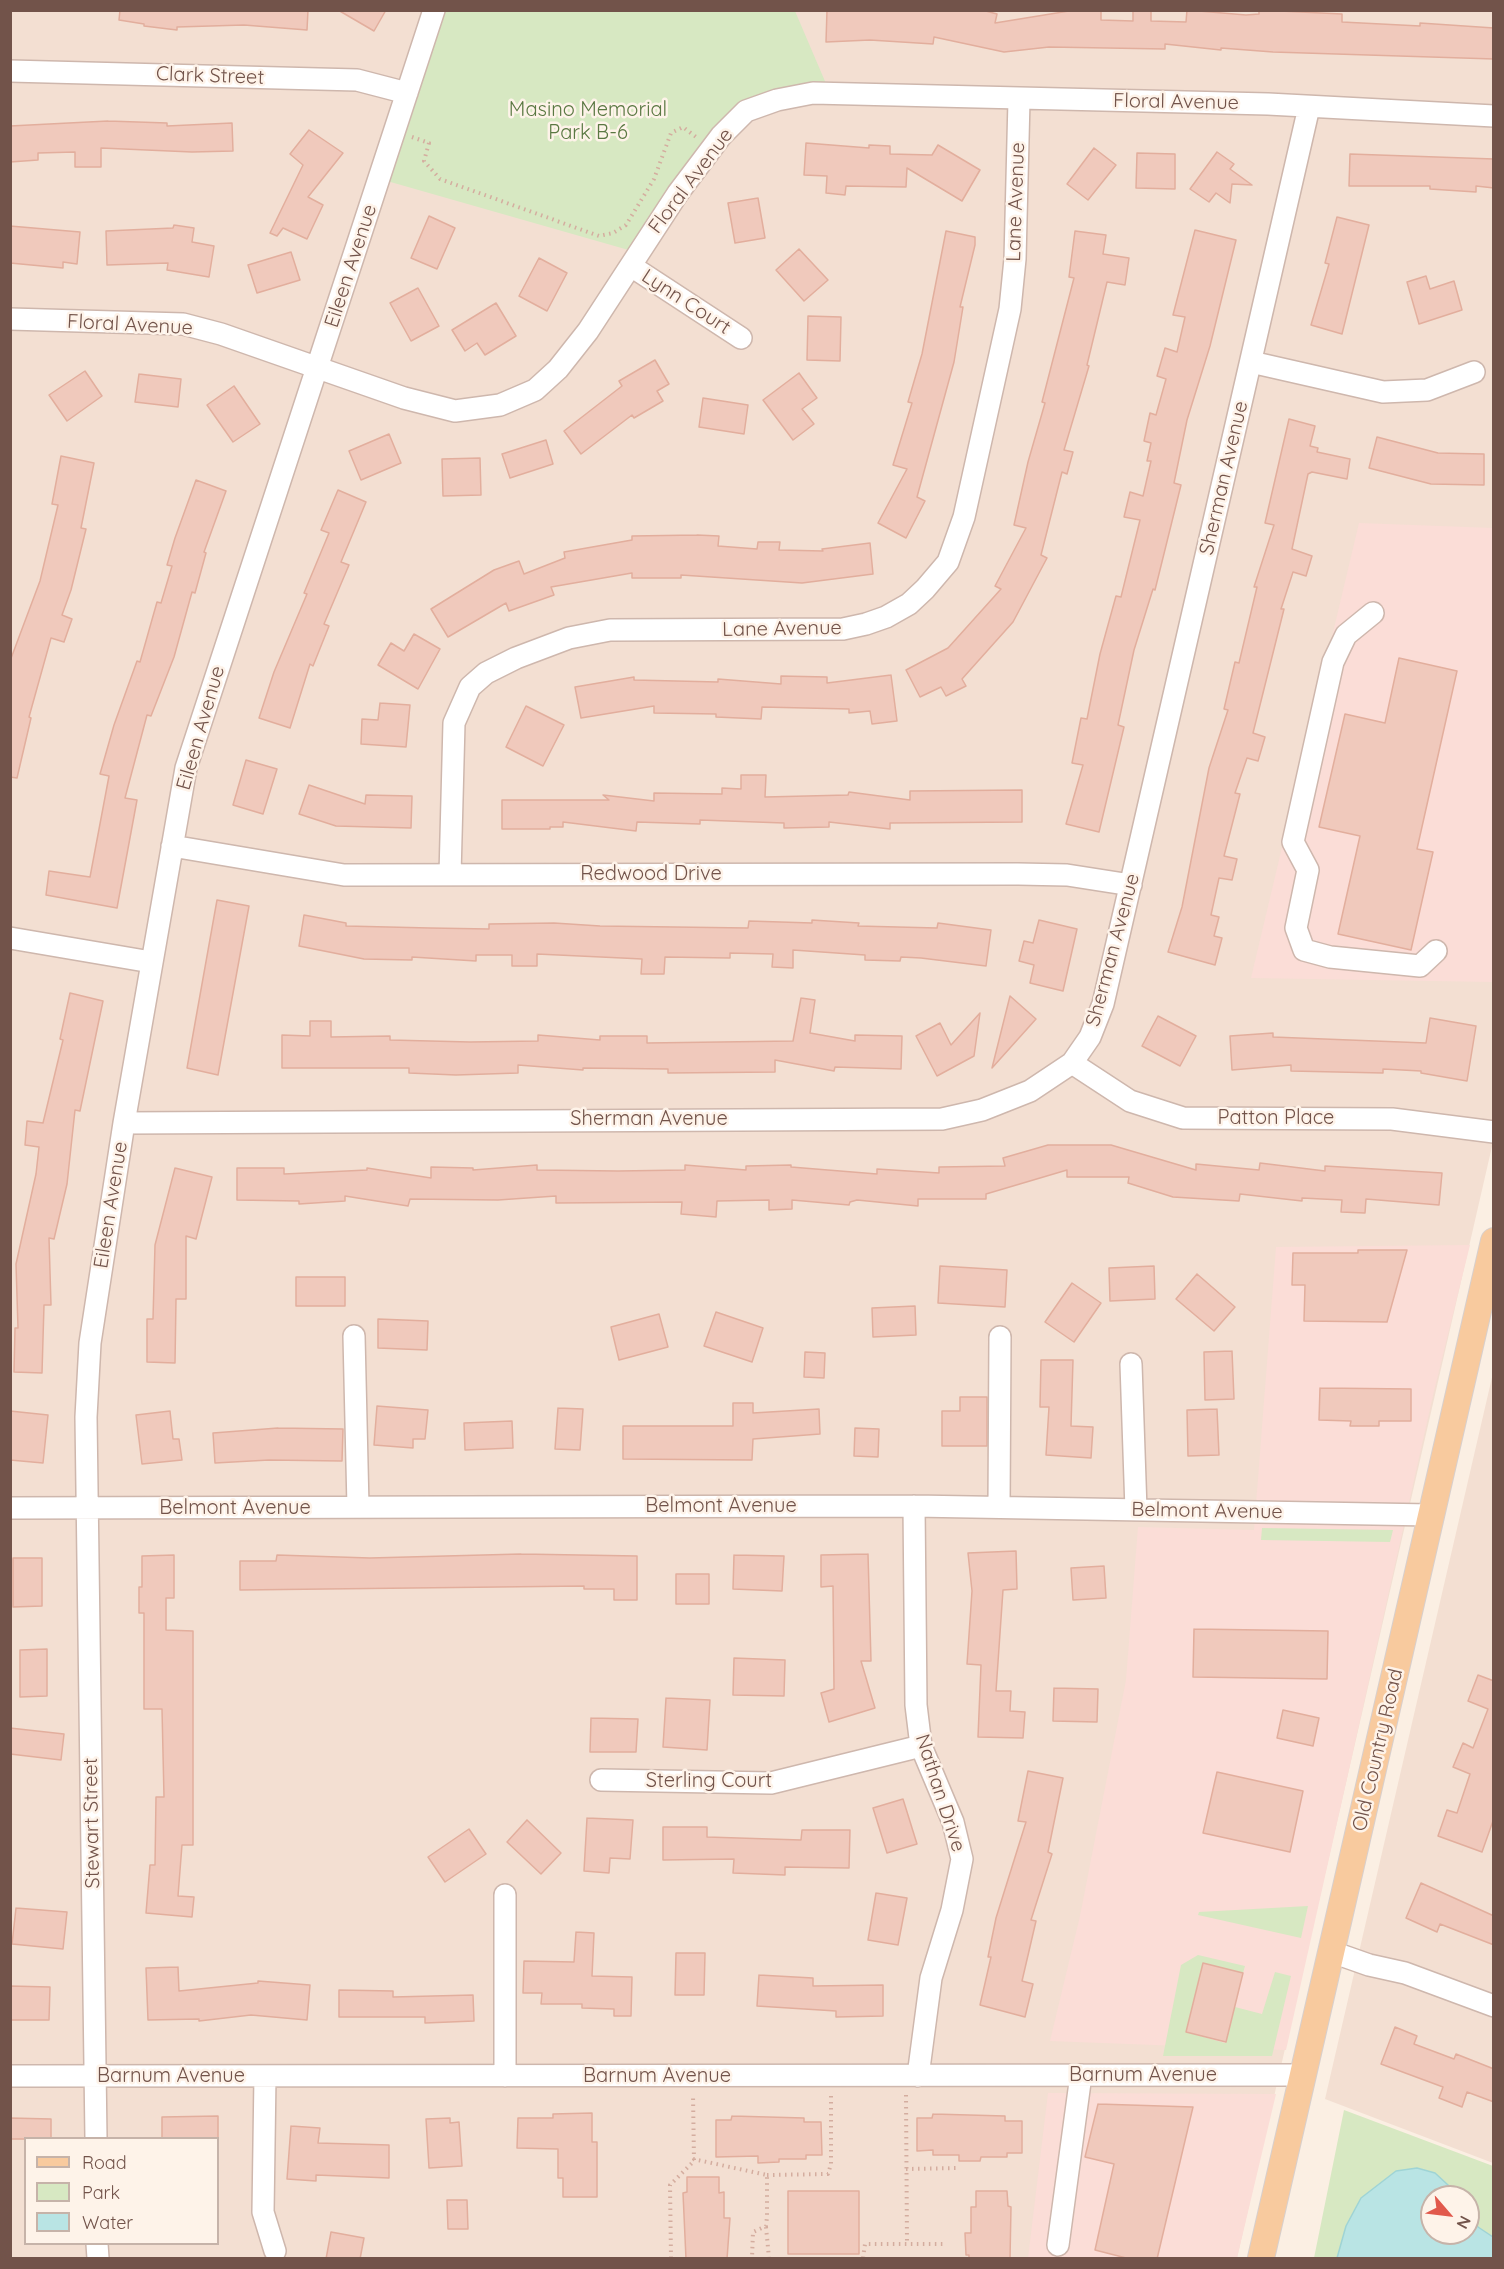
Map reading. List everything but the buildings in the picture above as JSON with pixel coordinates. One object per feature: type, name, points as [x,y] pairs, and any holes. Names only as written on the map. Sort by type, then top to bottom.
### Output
[{"type":"main road","name":"Old Country Road","points":[[1261,2259],[1494,1241]]},
{"type":"street","name":"Eileen Avenue","points":[[88,1508],[86,1417],[90,1343],[124,1123],[186,768],[434,10]]},
{"type":"street","name":"Clark Street","points":[[10,71],[357,80],[407,93]]},
{"type":"street","name":"Floral Avenue","points":[[10,319],[183,324],[222,334],[318,366],[404,398],[455,411],[500,405],[535,390],[558,369],[588,331],[711,148],[746,111],[777,100],[813,93],[1309,107],[1494,116]]},
{"type":"street","name":"Lane Avenue","points":[[450,875],[454,723],[470,687],[486,673],[516,658],[569,638],[610,630],[843,629],[866,624],[886,617],[909,604],[948,562],[964,517],[1010,309],[1015,258],[1019,100]]},
{"type":"street","name":"Sherman Avenue","points":[[124,1123],[942,1119],[982,1110],[1030,1091],[1072,1063],[1090,1037],[1103,1004],[1309,107]]},
{"type":"street","name":"Lynn Court","points":[[631,266],[741,338]]},
{"type":"street","points":[[1251,362],[1383,392],[1427,390],[1474,372]]},
{"type":"street","points":[[1373,613],[1346,635],[1333,662],[1293,842],[1308,870],[1296,928],[1304,950],[1330,957],[1420,966],[1436,951]]},
{"type":"street","name":"Redwood Drive","points":[[172,846],[344,875],[1018,873],[1067,875],[1131,885]]},
{"type":"street","points":[[10,938],[151,962]]},
{"type":"street","name":"Patton Place","points":[[1072,1063],[1130,1101],[1184,1118],[1392,1119],[1494,1132]]},
{"type":"street","points":[[354,1336],[358,1507]]},
{"type":"street","points":[[999,1507],[1000,1337]]},
{"type":"street","points":[[1131,1364],[1136,1510]]},
{"type":"street","name":"Belmont Avenue","points":[[10,1508],[914,1506],[1431,1515]]},
{"type":"street","name":"Nathan Drive","points":[[912,2081],[931,1978],[952,1910],[962,1859],[953,1822],[921,1746],[916,1705],[914,1506]]},
{"type":"street","name":"Stewart Street","points":[[88,1508],[96,2137]]},
{"type":"street","name":"Sterling Court","points":[[601,1780],[771,1783],[921,1746]]},
{"type":"street","points":[[505,1895],[505,2076]]},
{"type":"street","points":[[1332,1952],[1369,1965],[1405,1973],[1494,2006]]},
{"type":"street","points":[[1058,2245],[1081,2075]]},
{"type":"street","name":"Barnum Avenue","points":[[10,2076],[505,2076],[912,2081],[1081,2075],[1303,2075]]},
{"type":"street","points":[[265,2076],[263,2212],[275,2251]]},
{"type":"path","points":[[396,131],[429,143],[424,161],[440,179],[599,236],[613,233],[626,225],[654,179],[670,133],[683,128],[711,148]]},
{"type":"path","points":[[907,2244],[906,2169],[912,2081]]},
{"type":"path","points":[[693,2159],[767,2175],[828,2174],[831,2164],[831,2086]]},
{"type":"path","points":[[671,2259],[670,2185],[688,2168],[693,2159],[693,2087]]},
{"type":"path","points":[[906,2169],[958,2168]]},
{"type":"path","points":[[767,2175],[766,2226],[769,2259]]},
{"type":"path","points":[[753,2259],[753,2232],[766,2226]]},
{"type":"path","points":[[863,2259],[865,2244],[946,2244]]},
{"type":"shaded area","points":[[11,11],[1493,11],[1493,1142],[1237,2258],[11,2258]]},
{"type":"shaded area","points":[[1359,523],[1493,528],[1493,982],[1251,978]]},
{"type":"shaded area","points":[[1470,1245],[1434,1391],[1286,2050],[1050,2041],[1080,1916],[1126,1680],[1138,1527],[1254,1530],[1276,1247]]},
{"type":"shaded area","points":[[1493,1373],[1493,2163],[1325,2099]]},
{"type":"shaded area","points":[[1048,2093],[1276,2094],[1237,2258],[1028,2258]]},
{"type":"green space","name":"Masino Memorial Park B-6","points":[[434,11],[795,11],[830,93],[746,111],[639,253],[380,179]]},
{"type":"green space","points":[[1262,1528],[1393,1530],[1390,1542],[1261,1540]]},
{"type":"green space","points":[[1308,1906],[1301,1938],[1198,1915],[1199,1912]]},
{"type":"green space","points":[[1198,1955],[1245,1966],[1243,1973],[1203,1964],[1186,2032],[1225,2043],[1235,2007],[1262,2014],[1275,1972],[1291,1976],[1272,2056],[1163,2056],[1181,1965]]},
{"type":"green space","points":[[1344,2110],[1493,2166],[1493,2258],[1314,2258]]},
{"type":"water","points":[[1417,2168],[1435,2173],[1448,2185],[1420,2185],[1420,2245],[1480,2245],[1480,2228],[1493,2237],[1493,2258],[1337,2258],[1346,2226],[1361,2198],[1396,2171]]}]
